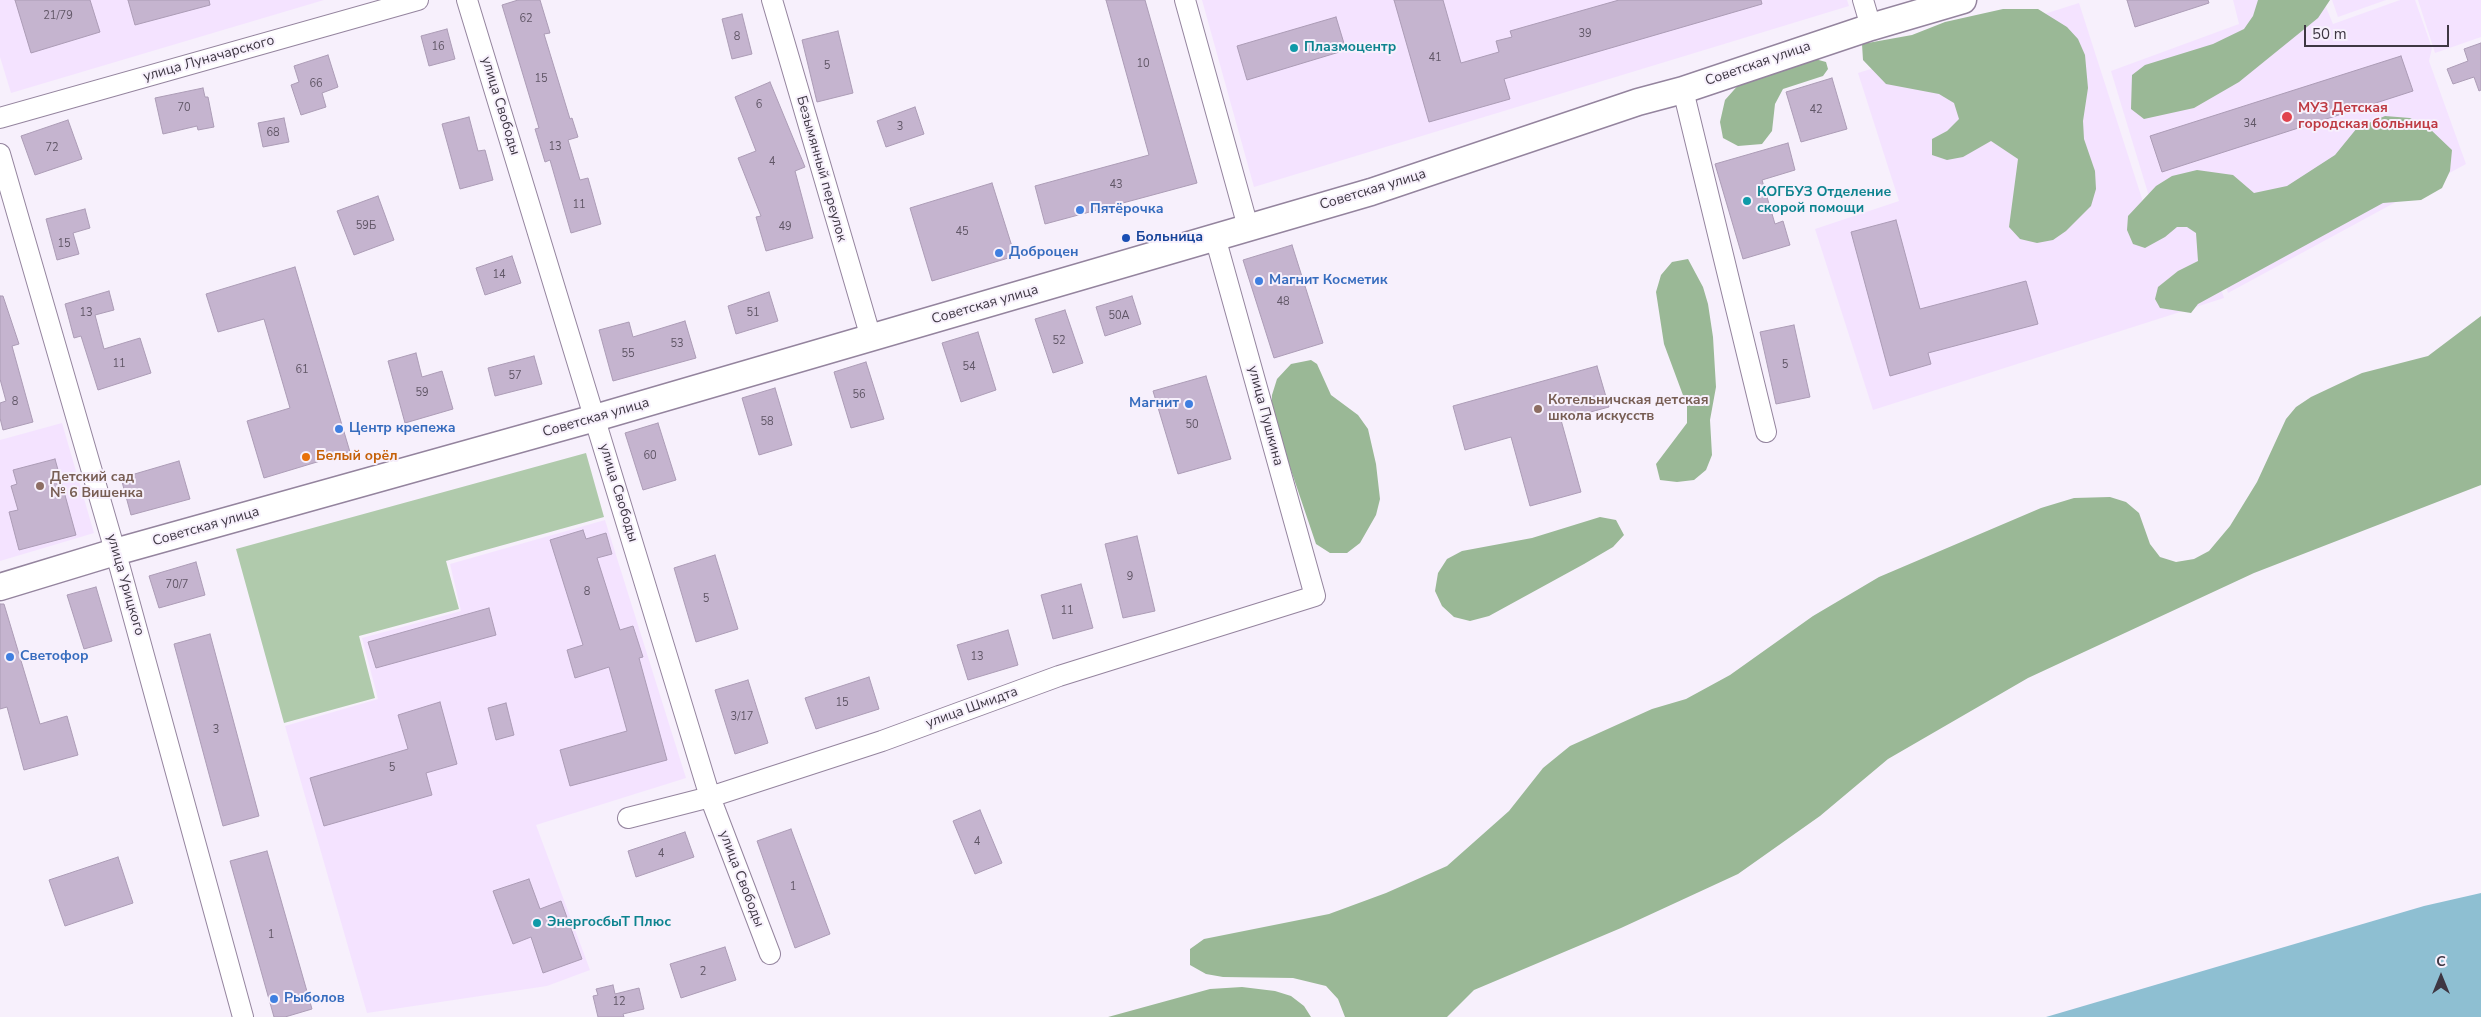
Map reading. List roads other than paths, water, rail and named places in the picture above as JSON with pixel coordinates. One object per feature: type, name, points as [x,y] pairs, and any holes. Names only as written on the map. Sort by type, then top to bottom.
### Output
[{"type":"main road","name":"Советская улица","points":[[0,587],[115,552],[595,418],[1371,192],[1638,102],[1682,90],[1871,27],[1963,0]]},
{"type":"street","name":"улица Луначарского","points":[[0,118],[418,0]]},
{"type":"street","name":"улица Свободы","points":[[467,0],[710,797],[770,954]]},
{"type":"street","name":"Безымянный переулок","points":[[772,0],[871,338]]},
{"type":"street","points":[[1185,0],[1248,227]]},
{"type":"street","points":[[1863,0],[1871,27]]},
{"type":"street","points":[[1682,90],[1766,432]]},
{"type":"street","name":"улица Урицкого","points":[[0,154],[115,552],[243,1017]]},
{"type":"street","name":"улица Пушкина","points":[[1215,237],[1315,596]]},
{"type":"street","name":"улица Шмидта","points":[[628,818],[710,797],[882,741],[1059,676],[1315,596]]},
{"type":"water","points":[[2481,893],[2481,1017],[2046,1017],[2424,906]]},
{"type":"place","name":"Плазмоцентр","points":[[1294,48]]},
{"type":"place","name":"МУЗ Детская городская больница","points":[[2287,117]]},
{"type":"place","name":"КОГБУЗ Отделение скорой помощи","points":[[1747,201]]},
{"type":"place","name":"Пятёрочка","points":[[1080,210]]},
{"type":"place","name":"Больница","points":[[1126,238]]},
{"type":"place","name":"Доброцен","points":[[999,253]]},
{"type":"place","name":"Магнит Косметик","points":[[1259,281]]},
{"type":"place","name":"Магнит","points":[[1189,404]]},
{"type":"place","name":"Котельничская детская школа искусств","points":[[1538,409]]},
{"type":"place","name":"Центр крепежа","points":[[339,429]]},
{"type":"place","name":"Белый орёл","points":[[306,457]]},
{"type":"place","name":"Детский сад № 6 Вишенка","points":[[40,486]]},
{"type":"place","name":"Светофор","points":[[10,657]]},
{"type":"place","name":"ЭнергосбыТ Плюс","points":[[537,923]]},
{"type":"place","name":"Рыболов","points":[[274,999]]}]
